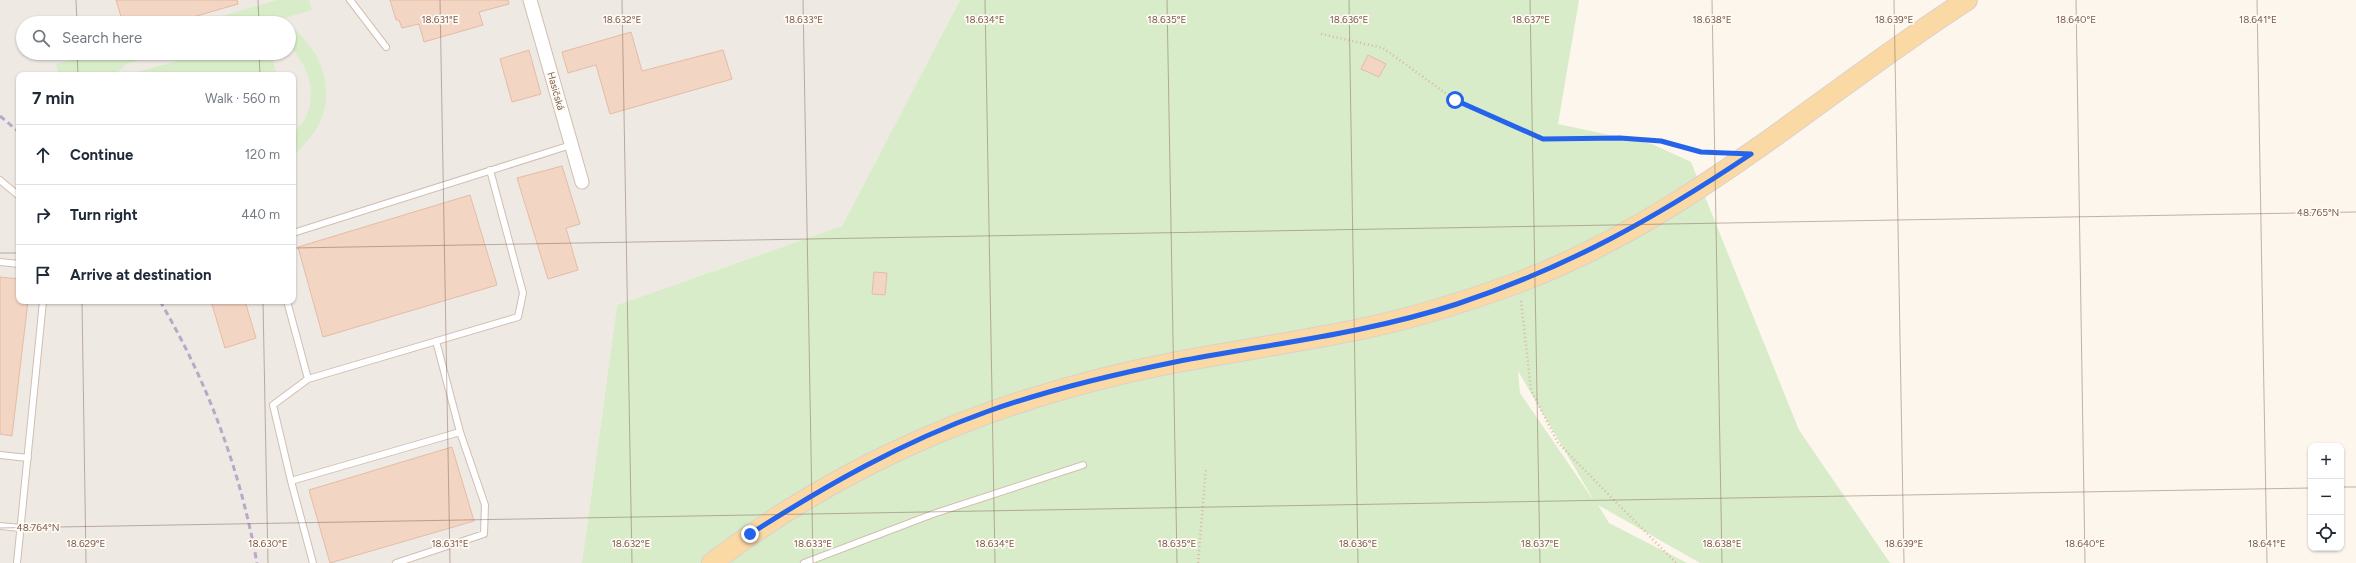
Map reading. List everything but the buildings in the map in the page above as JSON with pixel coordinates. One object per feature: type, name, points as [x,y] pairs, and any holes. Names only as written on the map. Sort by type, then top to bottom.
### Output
[{"type":"main road","points":[[712,563],[750,534],[851,473],[905,446],[986,412],[1088,382],[1175,362],[1358,330],[1404,319],[1455,305],[1519,282],[1604,244],[1699,188],[1751,154],[1914,34],[1967,0]]},
{"type":"street","name":"Hasičská","points":[[530,0],[582,182]]},
{"type":"lane","points":[[350,0],[386,47]]},
{"type":"lane","points":[[296,232],[571,144]]},
{"type":"lane","points":[[313,563],[291,481],[273,404],[308,379],[518,317],[523,293],[490,170]]},
{"type":"lane","points":[[0,180],[16,193]]},
{"type":"lane","points":[[0,262],[16,264]]},
{"type":"lane","points":[[17,563],[43,304]]},
{"type":"lane","points":[[288,304],[308,379]]},
{"type":"lane","points":[[396,563],[484,534],[485,505],[460,432],[436,341]]},
{"type":"lane","points":[[291,481],[460,432]]},
{"type":"lane","points":[[0,455],[28,458]]},
{"type":"lane","points":[[804,563],[933,514],[1083,465]]},
{"type":"lane","points":[[0,526],[21,528]]},
{"type":"path","points":[[1321,34],[1383,48],[1455,100],[1543,139],[1620,138],[1661,141],[1701,152],[1722,153]]},
{"type":"path","points":[[1519,282],[1531,390],[1558,443],[1676,563]]},
{"type":"path","points":[[1198,563],[1206,468]]},
{"type":"shaded area","points":[[0,0],[960,0],[842,226],[617,305],[582,563],[0,563]]},
{"type":"green space","points":[[277,0],[309,0],[312,10],[291,16],[222,16]]},
{"type":"green space","points":[[960,0],[1579,0],[1558,124],[1652,144],[1691,162],[1799,430],[1890,563],[1700,563],[1598,505],[1609,523],[1687,563],[582,563],[617,305],[842,226]],"holes":[[[1518,371],[1592,497],[1520,393]]]},
{"type":"green space","points":[[296,31],[310,46],[318,59],[326,88],[326,102],[322,117],[315,131],[296,154],[296,131],[306,117],[311,98],[309,79],[296,53]]},
{"type":"green space","points":[[70,60],[139,60],[126,64],[118,72],[58,72],[56,64]]},
{"type":"green space","points":[[180,60],[273,60],[276,72],[137,72]]},
{"type":"railway","points":[[0,116],[16,129]]},
{"type":"railway","points":[[162,304],[193,363],[220,428],[241,494],[257,563]]},
{"type":"route","points":[[750,534],[794,506],[851,473],[898,449],[986,412],[1036,396],[1088,382],[1175,362],[1358,330],[1404,319],[1455,305],[1519,282],[1560,265],[1604,244],[1650,219],[1751,154],[1701,152],[1661,141],[1620,138],[1543,139],[1455,100]]}]
